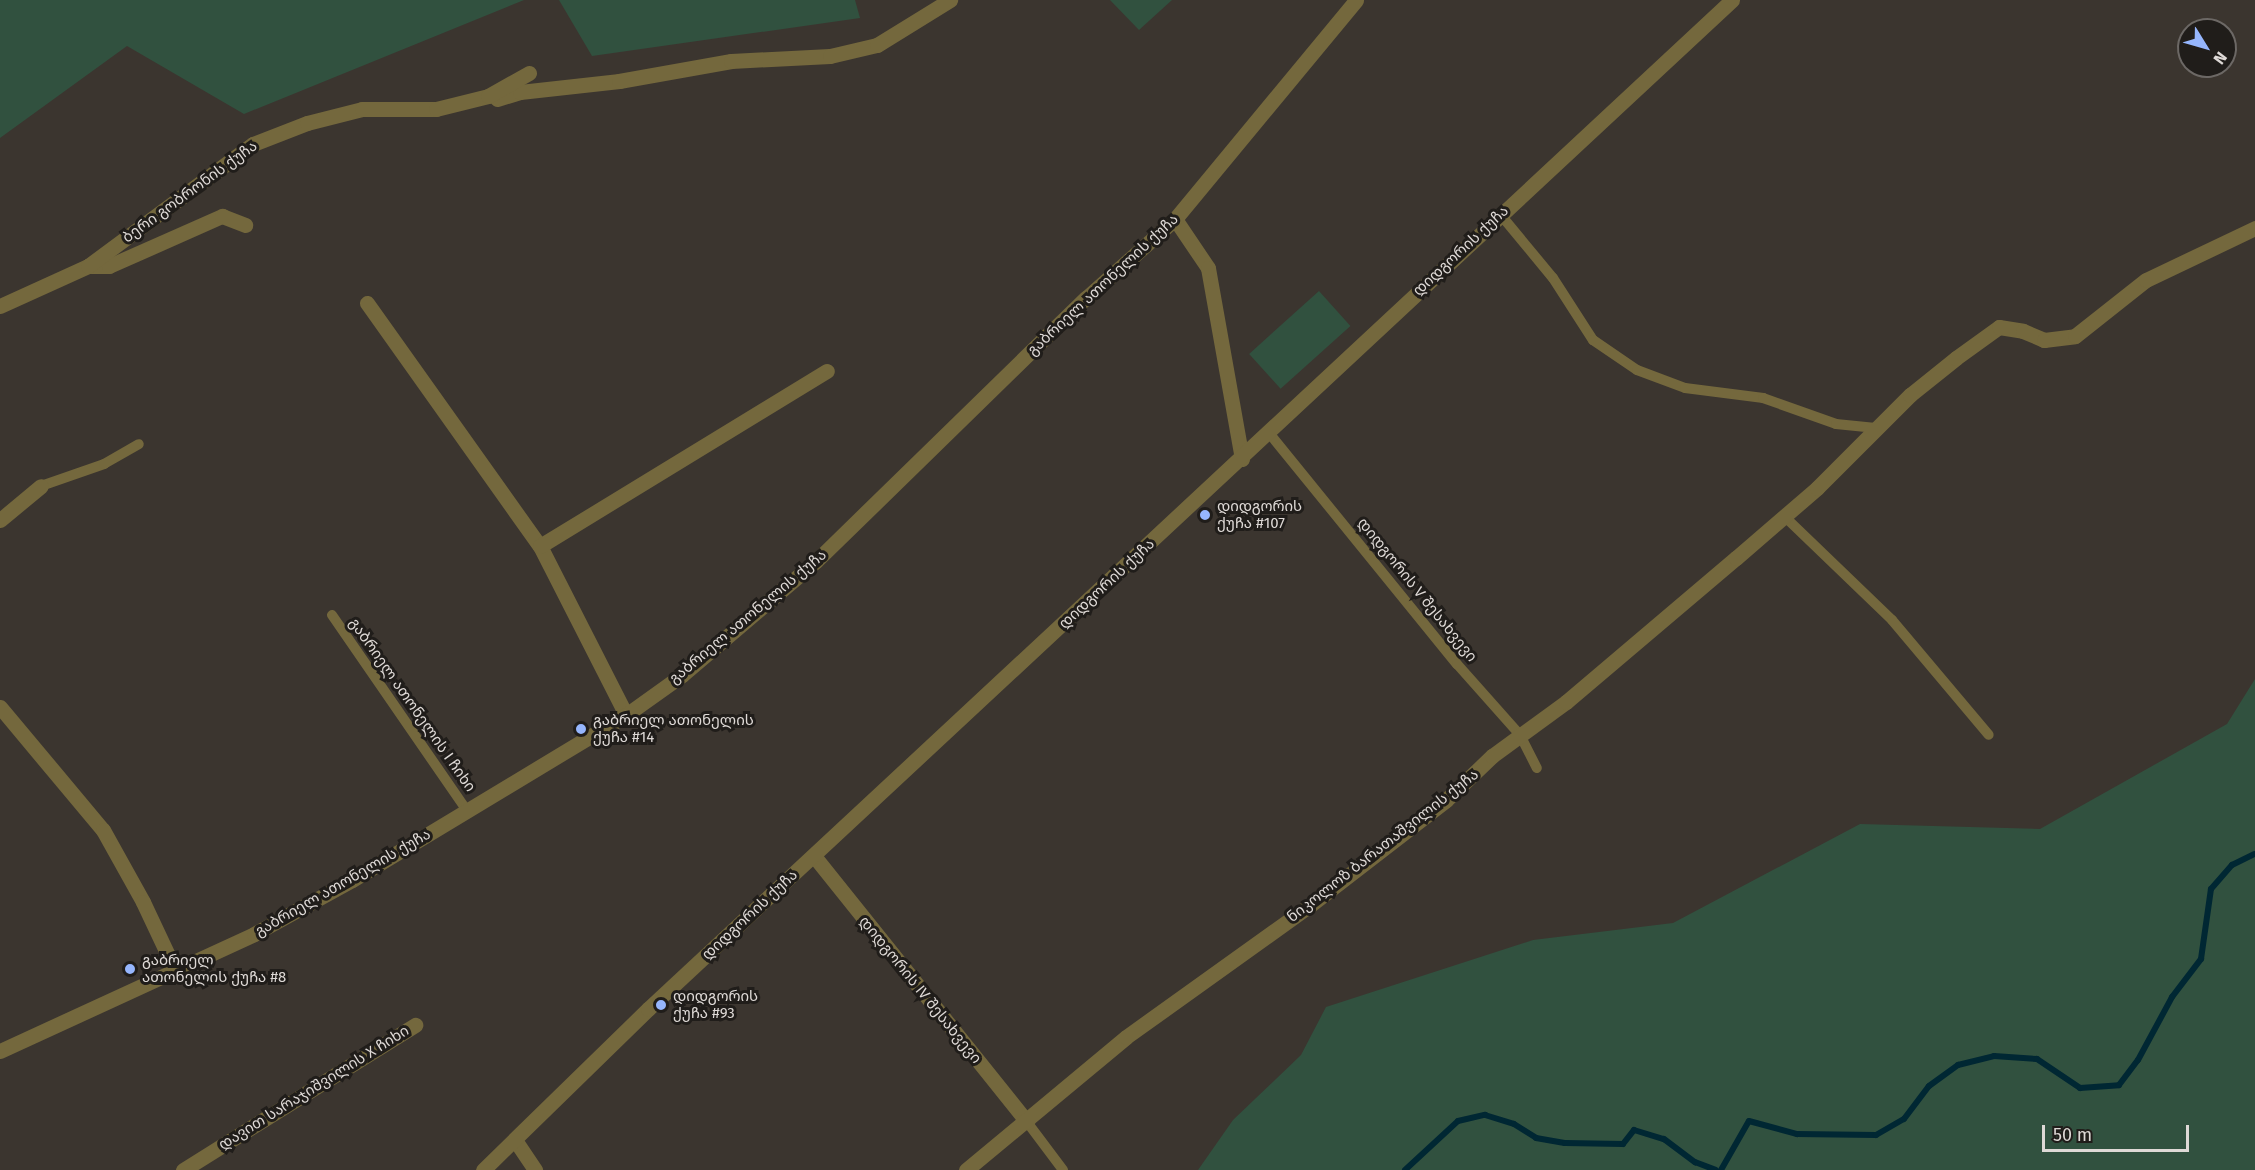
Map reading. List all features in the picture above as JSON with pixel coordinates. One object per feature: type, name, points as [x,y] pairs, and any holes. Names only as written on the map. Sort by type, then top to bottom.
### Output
[{"type":"street","points":[[436,109],[464,108],[520,92],[619,81],[731,62],[840,54],[877,45],[950,0]]},
{"type":"street","name":"გაბრიელ ათონელის ქუჩა","points":[[0,1051],[176,972],[254,934],[468,812],[626,715],[682,675],[815,562],[1086,298],[1175,219],[1356,0]]},
{"type":"street","name":"დიდგორის ქუჩა","points":[[483,1170],[814,856],[1732,0]]},
{"type":"street","name":"ბერი გობრონის ქუჩა","points":[[0,306],[88,266],[253,144],[306,123],[362,109],[436,109],[488,96],[529,74]]},
{"type":"street","points":[[88,266],[109,266],[222,216],[245,225]]},
{"type":"street","points":[[1175,219],[1208,268],[1242,459]]},
{"type":"street","name":"ნიკოლოზ ბარათაშვილის ქუჩა","points":[[966,1170],[1027,1122],[1126,1037],[1309,906],[1446,800],[1520,735],[1566,702],[1817,488],[1876,428],[1947,365],[1999,327],[2024,331],[2044,340],[2075,336],[2146,280],[2255,228]]},
{"type":"street","points":[[367,303],[540,546],[626,715]]},
{"type":"street","points":[[540,546],[827,371]]},
{"type":"street","points":[[0,520],[41,486]]},
{"type":"street","points":[[0,707],[103,830],[143,902],[176,972]]},
{"type":"street","name":"დიდგორის IV შესახვევი","points":[[814,856],[1027,1122]]},
{"type":"street","name":"დავით სარაჯიშვილის X ჩიხი","points":[[183,1170],[415,1025]]},
{"type":"street","points":[[515,1140],[535,1170]]},
{"type":"lane","points":[[1500,214],[1553,278],[1593,340],[1637,370],[1685,388],[1763,398],[1836,424],[1876,428]]},
{"type":"lane","name":"დიდგორის V შესახვევი","points":[[1269,433],[1457,664],[1520,735],[1537,768]]},
{"type":"lane","points":[[41,486],[104,464],[139,444]]},
{"type":"lane","points":[[1784,516],[1892,620],[1989,735]]},
{"type":"lane","name":"გაბრიელ ათონელის I ჩიხი","points":[[332,615],[468,812]]},
{"type":"lane","points":[[1027,1122],[1063,1170]]},
{"type":"green space","points":[[0,0],[524,0],[244,114],[127,46],[0,138]]},
{"type":"green space","points":[[559,0],[855,0],[860,18],[592,56]]},
{"type":"green space","points":[[1110,0],[1172,0],[1139,30]]},
{"type":"green space","points":[[1319,291],[1350,326],[1281,389],[1249,354]]},
{"type":"green space","points":[[2255,679],[2255,1170],[1198,1170],[1233,1120],[1301,1055],[1326,1007],[1533,940],[1673,923],[1860,824],[2040,829],[2227,724]]},
{"type":"waterway","points":[[1721,1170],[1749,1121],[1797,1134],[1876,1135],[1904,1119],[1929,1086],[1958,1065],[1994,1056],[2037,1059],[2080,1088],[2119,1085],[2138,1060],[2172,997],[2201,959],[2211,889],[2232,865],[2255,854]]},
{"type":"waterway","points":[[1405,1170],[1458,1121],[1485,1115],[1514,1124],[1536,1138],[1565,1143],[1623,1144],[1634,1130],[1664,1139],[1695,1162],[1716,1170]]},
{"type":"place","name":"დიდგორის ქუჩა #107","points":[[1205,515]]},
{"type":"place","name":"გაბრიელ ათონელის ქუჩა #14","points":[[581,729]]},
{"type":"place","name":"გაბრიელ ათონელის ქუჩა #8","points":[[130,969]]},
{"type":"place","name":"დიდგორის ქუჩა #93","points":[[661,1005]]}]
